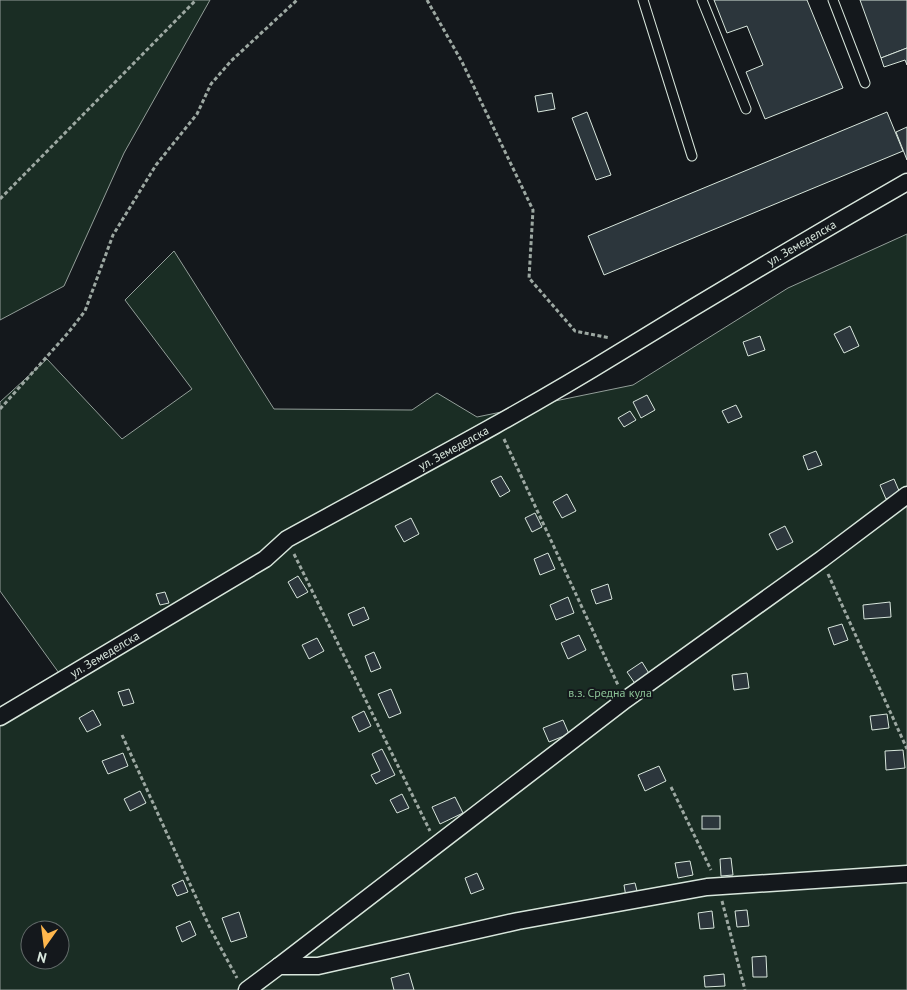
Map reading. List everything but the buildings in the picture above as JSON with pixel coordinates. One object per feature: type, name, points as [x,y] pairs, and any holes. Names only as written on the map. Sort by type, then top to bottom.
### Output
[{"type":"street","name":"ул. Земеделска","points":[[0,717],[265,559],[287,539],[497,424],[714,293],[907,182]]},
{"type":"street","points":[[243,986],[279,966],[625,700],[822,559],[907,495]]},
{"type":"street","points":[[279,966],[318,966],[518,921],[718,886],[907,874]]},
{"type":"lane","points":[[643,0],[692,156]]},
{"type":"lane","points":[[702,0],[746,109]]},
{"type":"lane","points":[[833,0],[865,83]]},
{"type":"path","points":[[0,199],[196,0]]},
{"type":"path","points":[[0,409],[68,334],[85,310],[113,235],[156,165],[197,114],[212,84],[231,61],[297,0]]},
{"type":"path","points":[[427,0],[462,62],[533,210],[529,278],[575,331],[634,343]]},
{"type":"path","points":[[497,424],[625,700]]},
{"type":"path","points":[[287,539],[436,845]]},
{"type":"path","points":[[822,559],[907,749]]},
{"type":"path","points":[[122,735],[210,928],[243,986]]},
{"type":"path","points":[[671,787],[718,886],[746,990]]},
{"type":"green space","points":[[0,0],[210,0],[124,153],[64,286],[0,320]]},
{"type":"green space","name":"в.з. Средна кула","points":[[907,234],[907,990],[0,990],[0,710],[64,680],[0,591],[0,402],[47,359],[122,439],[192,389],[125,300],[174,251],[274,409],[412,410],[437,393],[477,417],[633,385],[788,288]]}]
